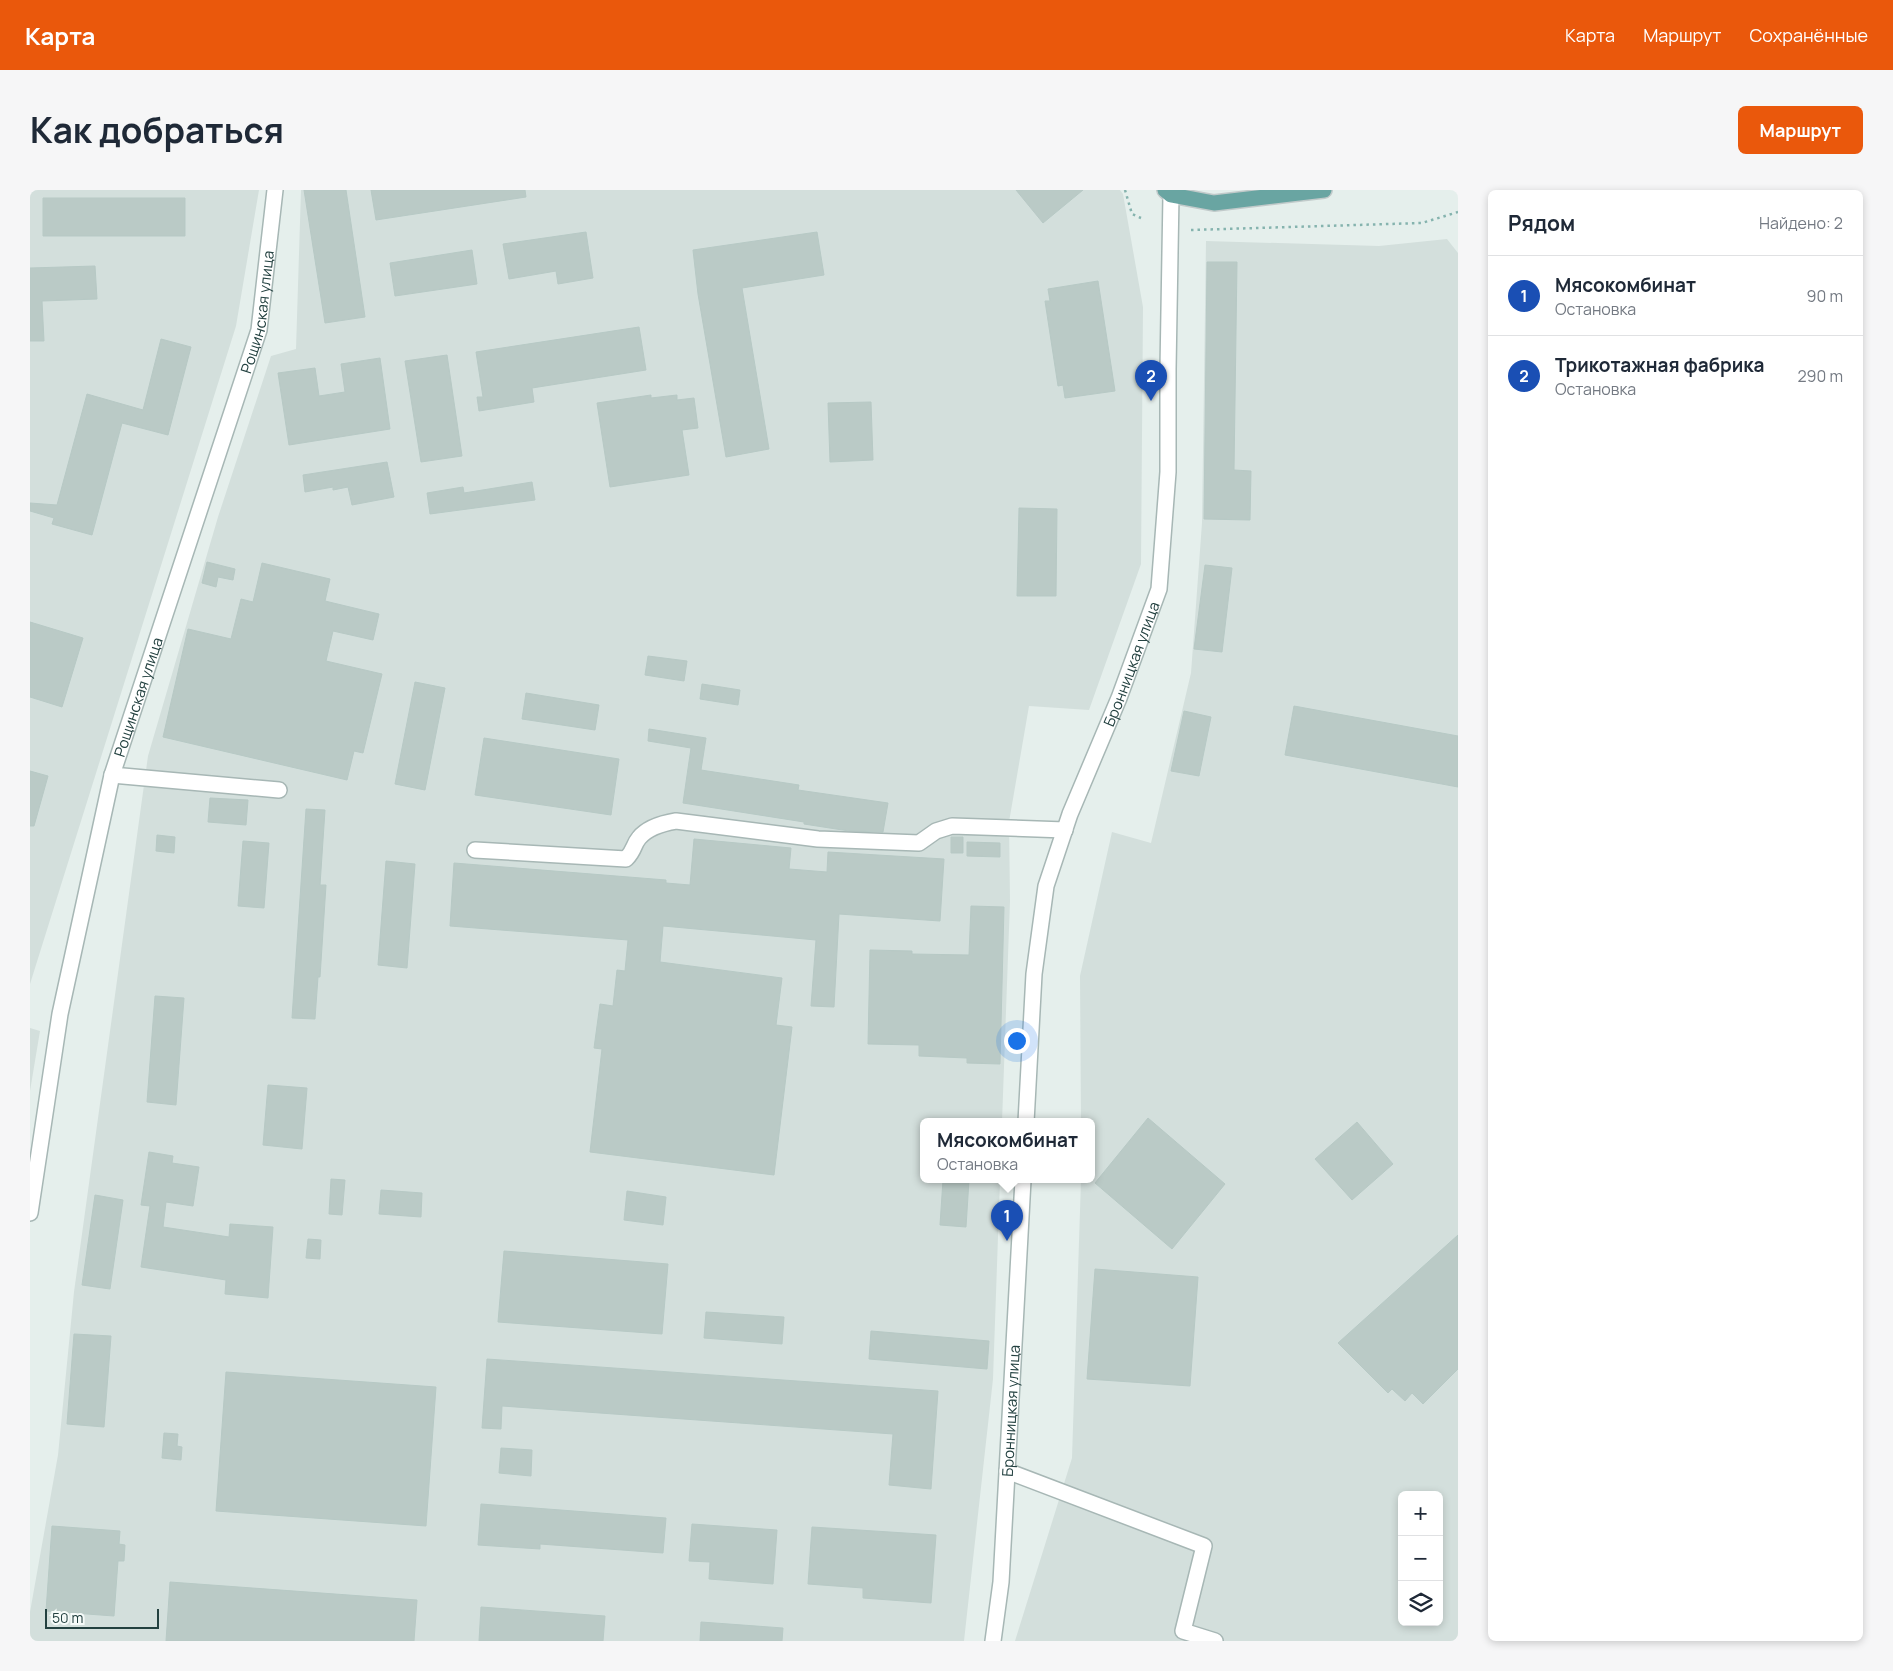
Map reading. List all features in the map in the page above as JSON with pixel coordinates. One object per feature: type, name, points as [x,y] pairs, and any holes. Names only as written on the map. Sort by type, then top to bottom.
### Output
[{"type":"main road","points":[[1168,193],[1214,203],[1324,190]]},
{"type":"street","name":"Рощинская улица","points":[[30,1213],[60,1014],[112,775],[258,330],[275,190]]},
{"type":"street","name":"Бронницкая улица","points":[[1026,1118],[1034,974],[1046,886],[1065,830],[1119,698],[1159,589],[1168,472],[1168,193]]},
{"type":"street","points":[[112,775],[279,790]]},
{"type":"street","points":[[476,850],[626,859],[634,852],[639,838],[665,823],[676,821],[818,839],[918,843],[936,831],[952,826],[1065,830]]},
{"type":"street","name":"Бронницкая улица","points":[[993,1641],[1001,1582],[1023,1183]]},
{"type":"street","points":[[1007,1471],[1204,1546],[1182,1636],[1215,1641]]},
{"type":"path","points":[[1127,190],[1132,214],[1140,218]]},
{"type":"path","points":[[1191,230],[1422,223],[1458,212]]},
{"type":"shaded area","points":[[30,190],[259,190],[236,326],[30,984]]},
{"type":"shaded area","points":[[301,190],[1120,190],[1123,194],[1143,307],[1141,564],[1089,710],[1029,706],[1009,822],[1010,901],[1002,1118],[920,1118],[920,1183],[1000,1183],[993,1379],[964,1641],[30,1641],[30,1612],[58,1455],[74,1292],[148,756],[218,517],[271,356],[296,349]]},
{"type":"shaded area","points":[[1447,239],[1458,253],[1458,1641],[1015,1641],[1072,1458],[1081,1183],[1095,1183],[1095,1118],[1081,1118],[1080,976],[1112,832],[1151,843],[1191,673],[1202,523],[1206,241],[1379,246]]},
{"type":"shaded area","points":[[30,1028],[40,1031],[30,1091]]},
{"type":"building","points":[[304,190],[346,190],[365,317],[325,323]]},
{"type":"building","points":[[371,190],[525,190],[526,197],[376,220]]},
{"type":"building","points":[[1016,190],[1083,190],[1043,223]]},
{"type":"building","points":[[43,198],[185,198],[185,236],[43,236]]},
{"type":"building","points":[[586,232],[593,278],[558,284],[556,271],[509,279],[503,244]]},
{"type":"building","points":[[817,232],[824,275],[742,288],[769,449],[726,457],[698,294],[693,250]]},
{"type":"building","points":[[472,250],[477,284],[395,296],[390,263]]},
{"type":"building","points":[[1207,262],[1237,262],[1234,470],[1251,471],[1250,520],[1204,519]]},
{"type":"building","points":[[95,266],[97,299],[42,301],[44,341],[30,341],[30,268]]},
{"type":"building","points":[[1098,281],[1115,391],[1065,398],[1063,385],[1058,386],[1045,301],[1050,301],[1048,289]]},
{"type":"building","points":[[639,327],[646,370],[532,388],[534,402],[479,411],[477,397],[483,397],[476,352]]},
{"type":"building","points":[[161,339],[191,347],[168,435],[122,423],[92,535],[52,524],[54,518],[30,511],[30,503],[57,505],[87,394],[143,410]]},
{"type":"building","points":[[447,355],[462,456],[421,462],[405,361]]},
{"type":"building","points":[[380,358],[390,429],[289,445],[278,373],[315,368],[319,396],[345,392],[341,364]]},
{"type":"building","points":[[651,395],[651,398],[677,395],[677,400],[694,398],[698,428],[682,430],[689,475],[610,487],[597,403]]},
{"type":"building","points":[[871,402],[873,460],[830,462],[828,403]]},
{"type":"building","points":[[387,462],[394,497],[352,505],[348,487],[333,490],[333,487],[305,492],[303,475]]},
{"type":"building","points":[[532,482],[535,500],[430,514],[427,493],[463,487],[464,493]]},
{"type":"building","points":[[1019,508],[1057,509],[1056,596],[1017,596]]},
{"type":"building","points":[[207,562],[235,569],[233,580],[218,577],[216,587],[202,583]]},
{"type":"building","points":[[262,563],[330,579],[325,601],[379,614],[373,640],[333,631],[326,661],[382,674],[363,753],[354,751],[347,780],[163,737],[188,629],[231,639],[241,599],[253,602]]},
{"type":"building","points":[[1205,565],[1232,568],[1222,652],[1194,649]]},
{"type":"building","points":[[30,622],[83,638],[62,707],[30,697]]},
{"type":"building","points":[[648,656],[687,661],[684,681],[645,675]]},
{"type":"building","points":[[415,682],[445,688],[425,790],[395,784]]},
{"type":"building","points":[[702,684],[740,690],[738,705],[700,699]]},
{"type":"building","points":[[526,693],[599,705],[595,730],[522,719]]},
{"type":"building","points":[[1294,706],[1458,736],[1458,787],[1285,755]]},
{"type":"building","points":[[1184,711],[1211,717],[1199,776],[1171,771]]},
{"type":"building","points":[[649,729],[706,738],[701,770],[799,785],[798,790],[888,803],[883,832],[849,831],[683,803],[691,748],[648,741]]},
{"type":"building","points":[[484,738],[619,759],[611,815],[475,795]]},
{"type":"building","points":[[30,771],[48,776],[34,826],[30,826]]},
{"type":"building","points":[[210,798],[248,800],[246,825],[208,822]]},
{"type":"building","points":[[306,809],[325,810],[320,885],[326,885],[320,977],[318,977],[315,1019],[292,1018]]},
{"type":"building","points":[[157,835],[175,837],[174,853],[156,851]]},
{"type":"building","points":[[951,837],[963,837],[963,853],[951,853]]},
{"type":"building","points":[[694,839],[791,848],[789,869],[827,872],[828,852],[944,859],[940,921],[839,914],[834,1007],[811,1006],[816,940],[663,926],[660,962],[782,978],[776,1025],[792,1027],[774,1175],[590,1152],[602,1049],[594,1048],[600,1004],[613,1006],[617,970],[625,971],[628,940],[450,926],[454,863],[666,880],[666,883],[690,885]]},
{"type":"building","points":[[243,841],[269,843],[264,908],[238,906]]},
{"type":"building","points":[[967,842],[1000,843],[1000,857],[967,856]]},
{"type":"building","points":[[386,861],[415,864],[407,968],[378,965]]},
{"type":"building","points":[[971,906],[1004,907],[1000,1064],[967,1063],[967,1058],[919,1056],[919,1045],[868,1044],[870,950],[912,951],[912,954],[969,955]]},
{"type":"building","points":[[155,996],[184,998],[176,1105],[147,1102]]},
{"type":"building","points":[[268,1085],[307,1088],[302,1149],[263,1145]]},
{"type":"building","points":[[1148,1118],[1225,1184],[1172,1249],[1095,1183]]},
{"type":"building","points":[[1357,1122],[1393,1164],[1352,1200],[1315,1159]]},
{"type":"building","points":[[149,1152],[173,1156],[172,1163],[199,1167],[193,1206],[166,1202],[163,1227],[229,1237],[230,1224],[273,1227],[268,1298],[225,1294],[226,1280],[141,1267],[150,1206],[141,1205]]},
{"type":"building","points":[[331,1179],[345,1180],[342,1215],[329,1214]]},
{"type":"building","points":[[943,1183],[969,1183],[966,1227],[940,1225]]},
{"type":"building","points":[[381,1190],[422,1193],[421,1217],[379,1214]]},
{"type":"building","points":[[627,1191],[666,1197],[663,1225],[624,1220]]},
{"type":"building","points":[[95,1195],[123,1200],[110,1289],[82,1285]]},
{"type":"building","points":[[1458,1235],[1458,1369],[1423,1404],[1412,1393],[1405,1401],[1392,1389],[1388,1393],[1338,1343]]},
{"type":"building","points":[[308,1239],[321,1240],[320,1259],[306,1258]]},
{"type":"building","points":[[504,1251],[668,1264],[662,1334],[498,1322]]},
{"type":"building","points":[[1095,1269],[1198,1277],[1190,1386],[1087,1379]]},
{"type":"building","points":[[706,1312],[784,1317],[782,1344],[704,1338]]},
{"type":"building","points":[[871,1331],[989,1341],[987,1369],[869,1359]]},
{"type":"building","points":[[74,1334],[111,1336],[104,1427],[67,1424]]},
{"type":"building","points":[[487,1359],[938,1391],[931,1489],[889,1485],[893,1434],[502,1406],[501,1429],[482,1428]]},
{"type":"building","points":[[226,1372],[436,1387],[426,1526],[216,1511]]},
{"type":"building","points":[[164,1433],[178,1434],[177,1446],[182,1447],[181,1460],[162,1458]]},
{"type":"building","points":[[501,1448],[532,1450],[531,1476],[499,1473]]},
{"type":"building","points":[[481,1504],[666,1518],[663,1553],[540,1544],[540,1549],[478,1545]]},
{"type":"building","points":[[692,1524],[777,1530],[773,1584],[709,1579],[710,1562],[689,1561]]},
{"type":"building","points":[[52,1526],[120,1531],[119,1544],[125,1545],[124,1561],[118,1561],[114,1616],[46,1611]]},
{"type":"building","points":[[812,1527],[936,1535],[931,1603],[863,1598],[863,1588],[808,1584]]},
{"type":"building","points":[[170,1582],[417,1600],[414,1641],[166,1641]]},
{"type":"building","points":[[481,1607],[605,1616],[603,1641],[479,1641]]},
{"type":"building","points":[[701,1622],[783,1628],[782,1641],[700,1641]]},
{"type":"place","name":"Трикотажная фабрика","points":[[1151,401]]},
{"type":"place","name":"Мясокомбинат","points":[[1007,1241]]}]
